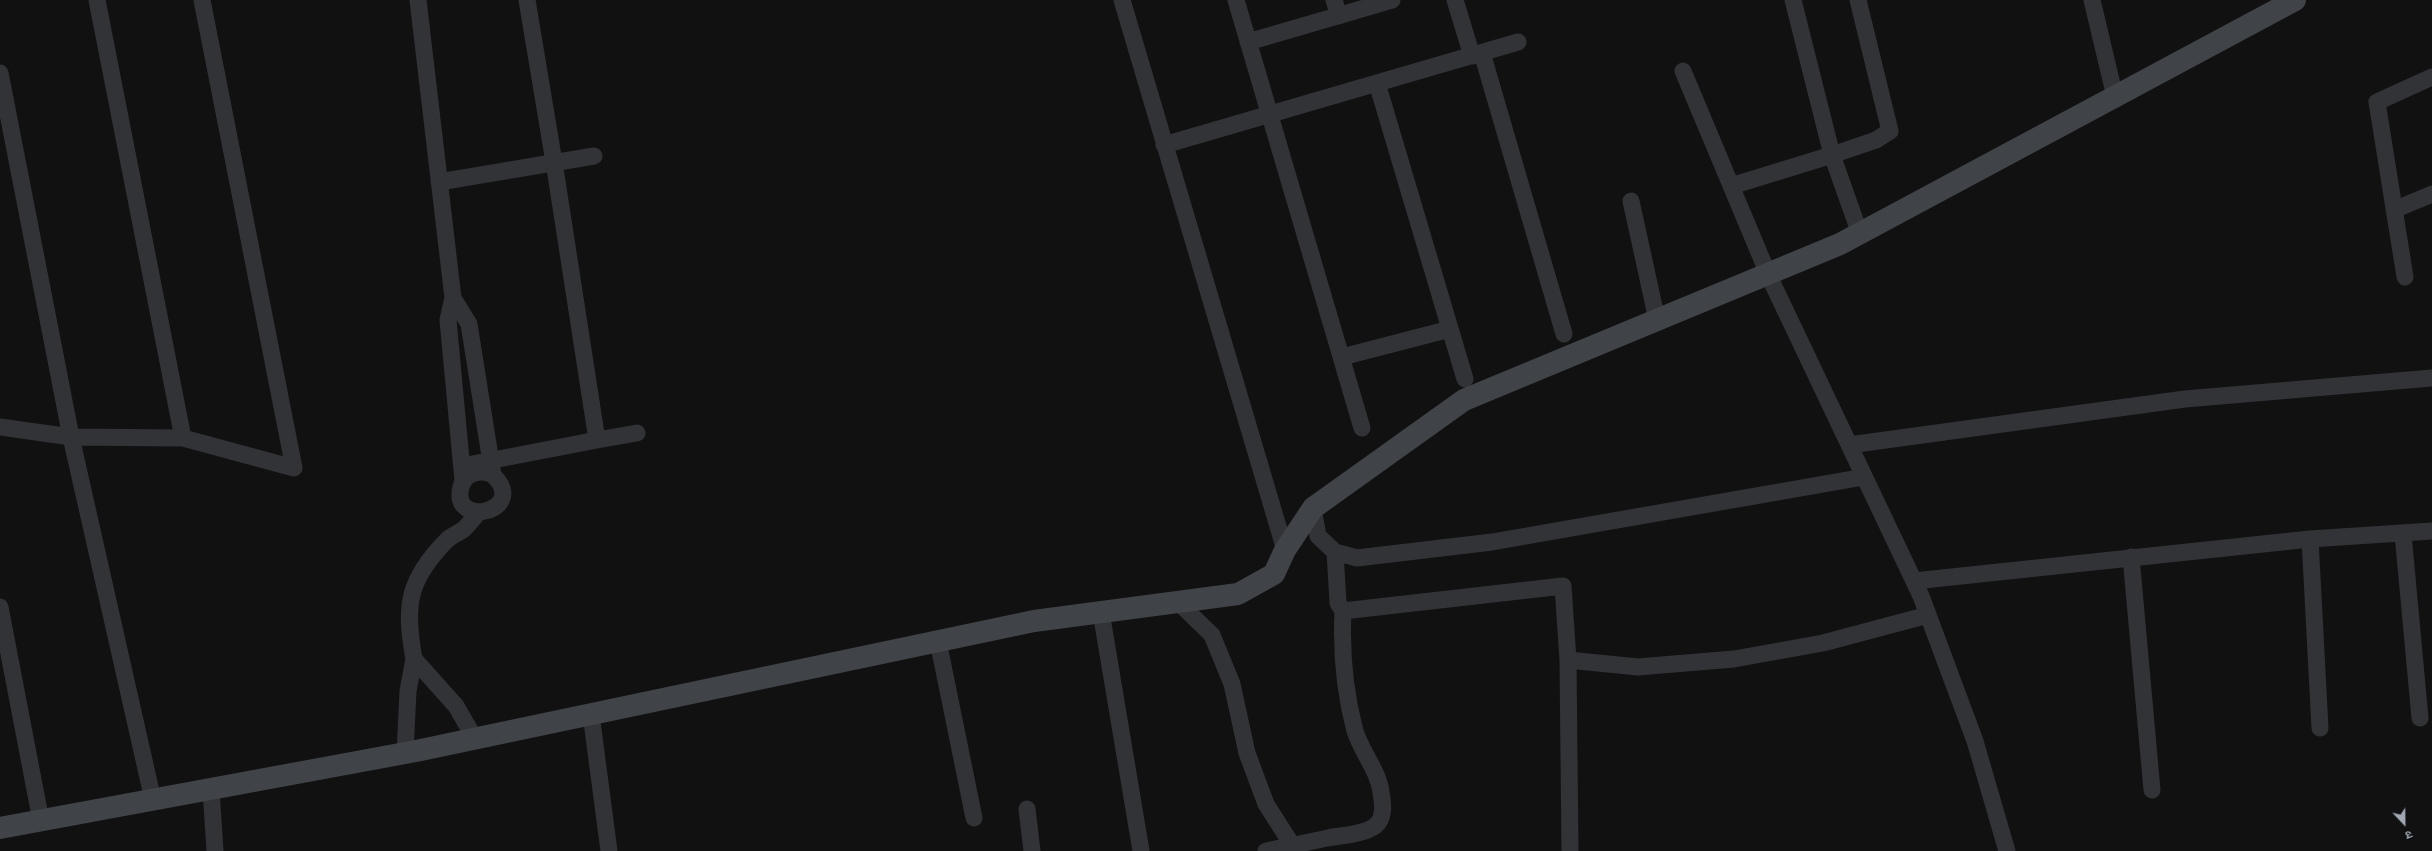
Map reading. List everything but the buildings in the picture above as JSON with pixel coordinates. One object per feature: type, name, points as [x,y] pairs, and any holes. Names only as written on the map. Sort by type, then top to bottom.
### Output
[{"type":"street","points":[[97,0],[183,438]]},
{"type":"street","points":[[0,427],[71,437],[183,438],[294,468],[202,0]]},
{"type":"street","points":[[418,0],[453,298],[448,320],[462,474],[460,495],[466,507],[478,513]]},
{"type":"street","points":[[527,0],[554,162],[597,440]]},
{"type":"street","points":[[1122,0],[1285,550]]},
{"type":"street","points":[[1236,0],[1362,428]]},
{"type":"street","points":[[1248,42],[1336,8],[1392,0]]},
{"type":"street","points":[[1455,0],[1477,54],[1564,334]]},
{"type":"street","points":[[1793,0],[1832,155],[1860,234]]},
{"type":"street","points":[[1731,186],[1876,140],[1890,131],[1858,0]]},
{"type":"street","points":[[2092,0],[2115,97]]},
{"type":"street","points":[[0,828],[475,739],[1034,621],[1238,594],[1274,574],[1285,550],[1313,508],[1464,400],[1840,244],[2295,0]]},
{"type":"street","points":[[1164,145],[1518,42]]},
{"type":"street","points":[[1683,71],[1768,274],[1914,581],[1975,741],[2007,851]]},
{"type":"street","points":[[0,73],[71,437],[153,800]]},
{"type":"street","points":[[2405,278],[2377,102],[2432,77]]},
{"type":"street","points":[[1377,83],[1465,379]]},
{"type":"street","points":[[439,182],[594,156]]},
{"type":"street","points":[[2394,210],[2432,194]]},
{"type":"street","points":[[1631,201],[1657,320]]},
{"type":"street","points":[[405,753],[408,691],[414,659],[408,627],[410,595],[425,565],[449,538],[464,528],[478,513],[492,510],[501,499],[501,486],[492,468],[469,324],[453,298]]},
{"type":"street","points":[[1342,357],[1450,329]]},
{"type":"street","points":[[1849,445],[2185,399],[2432,378]]},
{"type":"street","points":[[462,474],[468,476],[480,471],[597,440],[637,433]]},
{"type":"street","points":[[1313,508],[1318,536],[1335,552],[1357,558],[1418,553],[1492,542],[1864,477]]},
{"type":"street","points":[[1914,581],[2310,539],[2432,531]]},
{"type":"street","points":[[2402,534],[2420,718]]},
{"type":"street","points":[[2310,539],[2320,728]]},
{"type":"street","points":[[1266,851],[1294,849],[1358,833],[1375,826],[1382,816],[1382,793],[1378,776],[1366,758],[1356,732],[1346,684],[1342,634],[1343,611],[1338,603],[1335,552]]},
{"type":"street","points":[[2131,557],[2152,790]]},
{"type":"street","points":[[1343,611],[1563,586],[1568,660],[1570,851]]},
{"type":"street","points":[[1178,602],[1212,635],[1232,684],[1247,752],[1266,804],[1294,849]]},
{"type":"street","points":[[0,607],[40,821]]},
{"type":"street","points":[[1101,612],[1141,851]]},
{"type":"street","points":[[1568,660],[1638,668],[1734,659],[1823,643],[1928,615]]},
{"type":"street","points":[[938,641],[974,818]]},
{"type":"street","points":[[414,659],[456,706],[475,739]]},
{"type":"street","points":[[590,714],[609,851]]},
{"type":"street","points":[[211,789],[215,851]]},
{"type":"street","points":[[1027,809],[1032,851]]}]
